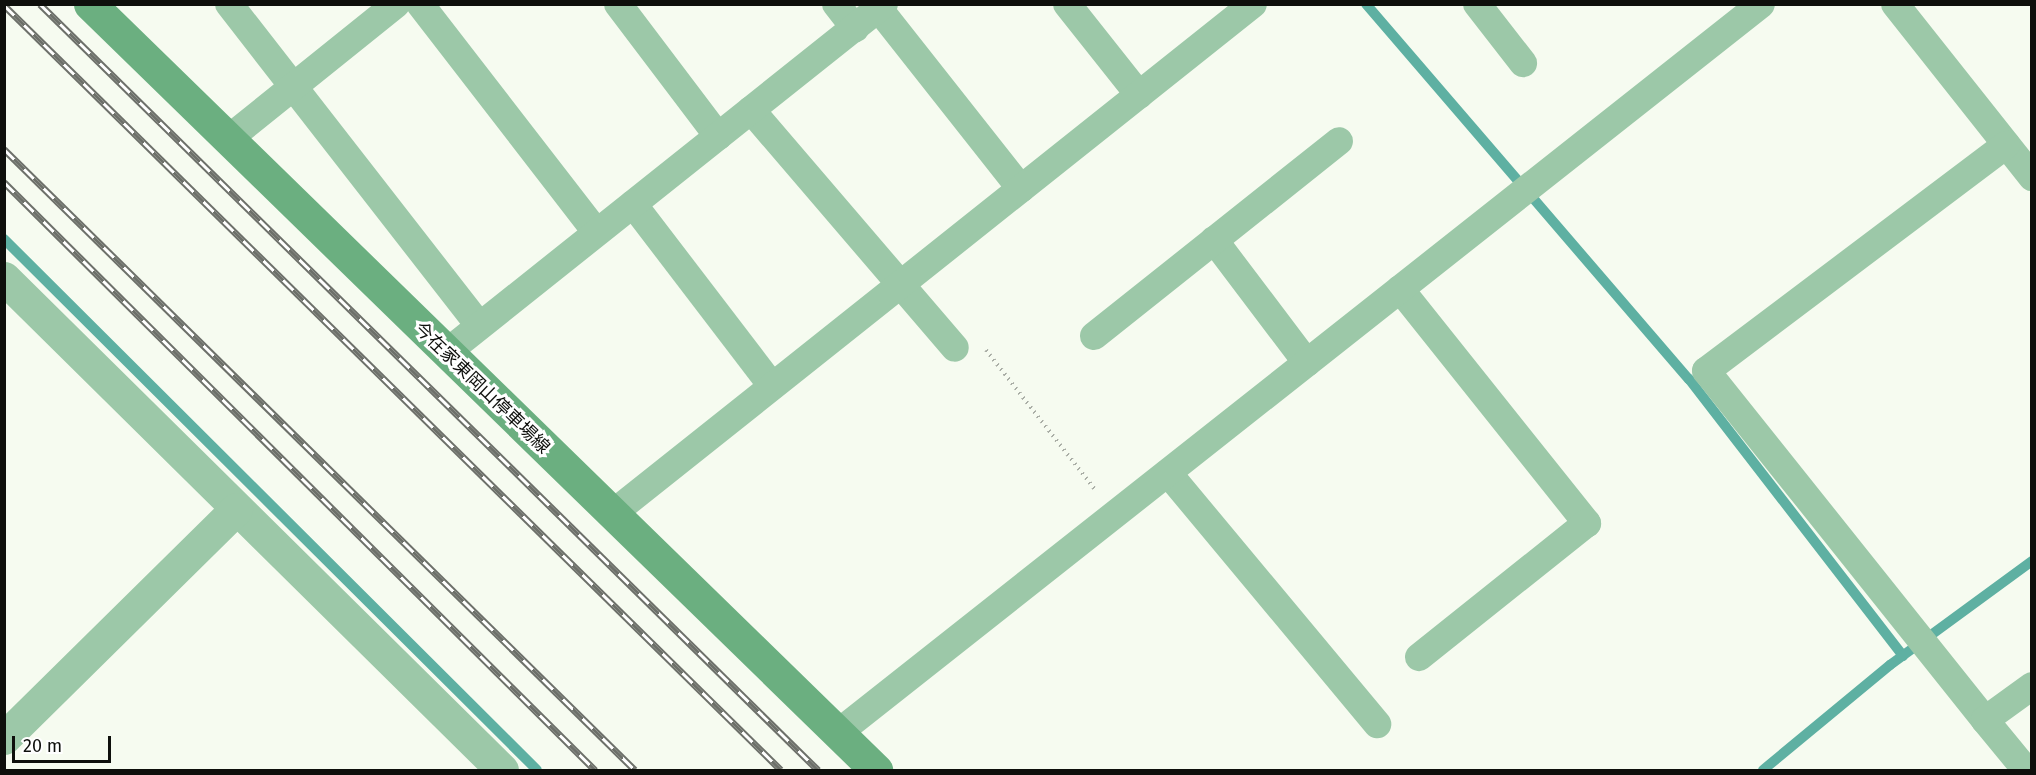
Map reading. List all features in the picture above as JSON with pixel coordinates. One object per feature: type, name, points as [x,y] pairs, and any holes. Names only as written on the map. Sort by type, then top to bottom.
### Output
[{"type":"main road","name":"今在家東岡山停車場線","points":[[90,4],[876,771]]},
{"type":"street","points":[[229,4],[479,326]]},
{"type":"street","points":[[227,140],[396,4]]},
{"type":"street","points":[[420,4],[596,232]]},
{"type":"street","points":[[618,4],[718,136]]},
{"type":"street","points":[[836,4],[855,28]]},
{"type":"street","points":[[1067,4],[1139,95]]},
{"type":"street","points":[[1477,4],[1523,63]]},
{"type":"street","points":[[838,733],[1761,4]]},
{"type":"street","points":[[1895,4],[2031,177]]},
{"type":"street","points":[[612,513],[1252,5]]},
{"type":"street","points":[[446,353],[882,7],[1021,189]]},
{"type":"street","points":[[751,110],[897,287],[955,348]]},
{"type":"street","points":[[1094,336],[1339,141]]},
{"type":"street","points":[[2006,145],[1706,371],[2026,771]]},
{"type":"street","points":[[633,204],[772,386]]},
{"type":"street","points":[[1214,240],[1307,363]]},
{"type":"street","points":[[4,278],[502,771]]},
{"type":"street","points":[[1400,289],[1587,523],[1419,657]]},
{"type":"street","points":[[1168,473],[1377,724]]},
{"type":"street","points":[[4,738],[236,509]]},
{"type":"street","points":[[1985,720],[2031,686]]},
{"type":"path","points":[[955,348],[975,338],[1114,515]]},
{"type":"waterway","points":[[1366,4],[1689,379],[1903,656]]},
{"type":"waterway","points":[[4,239],[537,770]]},
{"type":"waterway","points":[[1763,770],[1890,665],[2032,561]]},
{"type":"railway","points":[[40,4],[818,770]]},
{"type":"railway","points":[[4,5],[781,770]]},
{"type":"railway","points":[[4,149],[635,770]]},
{"type":"railway","points":[[4,182],[595,770]]}]
